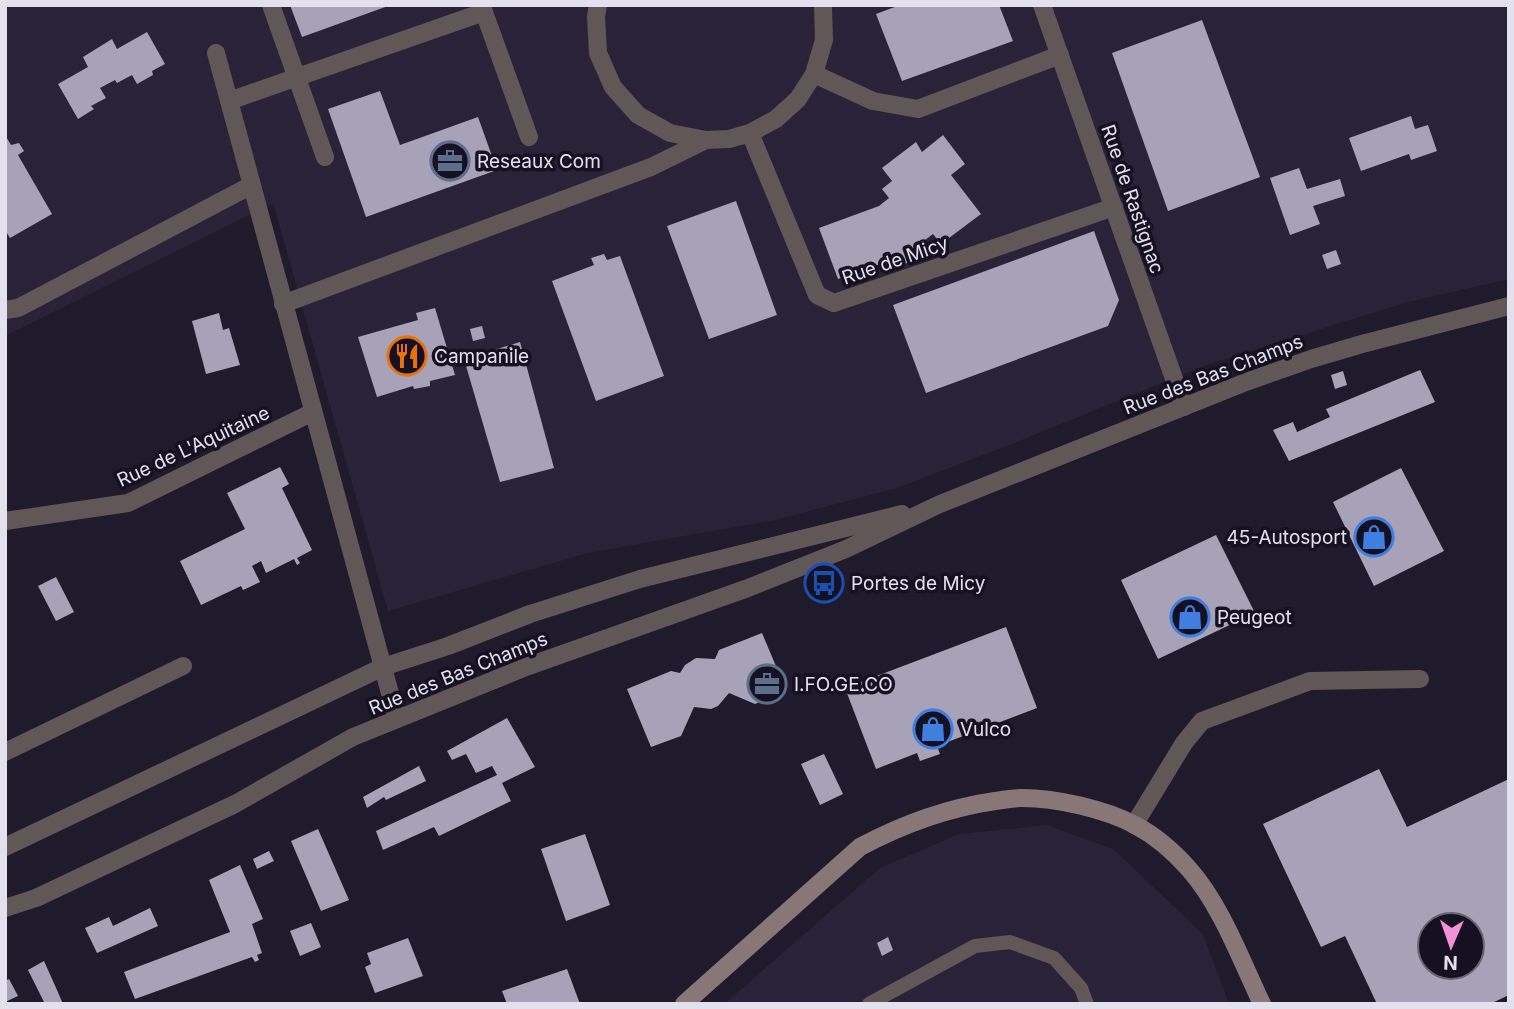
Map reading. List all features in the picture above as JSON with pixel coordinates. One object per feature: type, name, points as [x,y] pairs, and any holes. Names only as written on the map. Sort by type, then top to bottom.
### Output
[{"type":"street","points":[[271,5],[326,157]]},
{"type":"street","points":[[598,5],[598,54],[613,87],[638,115],[670,133],[706,140],[729,139],[750,133],[776,119],[798,99],[814,74],[824,40],[822,5]]},
{"type":"street","name":"Rue de Rastignac","points":[[1042,5],[1184,407]]},
{"type":"street","points":[[229,101],[483,9],[529,137]]},
{"type":"street","points":[[216,54],[397,719]]},
{"type":"street","points":[[814,74],[873,101],[918,109],[1060,55]]},
{"type":"street","name":"Rue de Micy","points":[[750,133],[817,295],[834,303],[1114,206]]},
{"type":"street","points":[[284,304],[651,167],[706,140]]},
{"type":"street","points":[[5,310],[18,308],[252,185]]},
{"type":"street","name":"Rue des Bas Champs","points":[[6,906],[36,898],[235,804],[353,737],[526,667],[833,554],[940,505],[1311,359],[1509,306]]},
{"type":"street","name":"Rue de L'Aquitaine","points":[[5,521],[128,503],[313,412]]},
{"type":"street","name":"Rue des Bas Champs","points":[[5,847],[383,667],[448,646],[530,614],[640,579],[940,505]]},
{"type":"street","points":[[5,752],[183,666]]},
{"type":"street","points":[[1134,825],[1184,743],[1202,721],[1310,681],[1420,679]]},
{"type":"street","points":[[684,1004],[860,847],[920,819],[971,804],[1021,798],[1090,808],[1134,825],[1158,841],[1188,868],[1213,901],[1262,1004]]},
{"type":"lane","points":[[869,1004],[975,946],[1010,942],[1054,958],[1081,988],[1087,1004]]},
{"type":"shaded area","points":[[5,5],[1509,5],[1509,279],[1408,302],[1209,364],[897,488],[775,520],[588,553],[388,611],[273,203],[5,336]]},
{"type":"shaded area","points":[[1047,825],[1113,849],[1203,934],[1229,1004],[724,1004],[880,868],[959,834]]},
{"type":"building","points":[[290,5],[388,5],[388,6],[302,37]]},
{"type":"building","points":[[900,5],[999,5],[1013,41],[902,81],[876,14]]},
{"type":"building","points":[[1202,20],[1260,177],[1168,211],[1112,53]]},
{"type":"building","points":[[147,32],[165,64],[137,84],[132,75],[100,88],[106,98],[91,106],[94,109],[78,119],[58,84],[88,67],[83,57],[112,39],[117,49]]},
{"type":"building","points":[[380,91],[400,145],[478,117],[497,170],[366,217],[328,109]]},
{"type":"building","points":[[1411,116],[1415,129],[1428,125],[1437,151],[1411,160],[1409,154],[1361,171],[1349,138]]},
{"type":"building","points":[[5,135],[11,145],[19,143],[24,151],[18,155],[52,214],[10,238],[5,230]]},
{"type":"building","points":[[943,135],[965,164],[951,175],[981,214],[941,244],[933,234],[909,252],[912,261],[897,267],[894,259],[838,279],[819,228],[879,206],[889,198],[882,189],[892,181],[882,168],[916,142],[922,152]]},
{"type":"building","points":[[1299,168],[1307,189],[1340,179],[1345,196],[1313,206],[1320,224],[1290,235],[1270,178]]},
{"type":"building","points":[[736,201],[777,315],[709,339],[667,226]]},
{"type":"building","points":[[1094,231],[1119,300],[1108,326],[926,393],[893,305]]},
{"type":"building","points":[[1336,250],[1341,264],[1327,269],[1322,255]]},
{"type":"building","points":[[604,254],[607,260],[620,256],[664,376],[596,401],[552,281],[594,265],[591,258]]},
{"type":"building","name":"Campanile","points":[[435,308],[455,375],[430,381],[430,386],[414,389],[413,386],[377,397],[358,337],[418,320],[416,313]]},
{"type":"building","points":[[219,313],[223,330],[229,328],[240,365],[206,374],[192,321]]},
{"type":"building","points":[[482,326],[485,338],[473,341],[470,329]]},
{"type":"building","points":[[520,342],[554,468],[500,482],[464,359]]},
{"type":"building","points":[[1420,370],[1435,402],[1289,461],[1273,430],[1293,422],[1297,432],[1330,417],[1326,409]]},
{"type":"building","points":[[1343,371],[1347,385],[1335,389],[1331,375]]},
{"type":"building","points":[[280,467],[289,484],[282,488],[312,550],[297,558],[300,563],[297,565],[294,559],[266,573],[261,561],[252,566],[260,582],[243,590],[241,586],[201,605],[180,561],[245,529],[227,493]]},
{"type":"building","points":[[1401,468],[1444,551],[1374,586],[1333,502]]},
{"type":"building","points":[[1216,535],[1255,613],[1158,659],[1121,580]]},
{"type":"building","points":[[56,577],[74,612],[56,621],[38,586]]},
{"type":"building","points":[[1006,627],[1037,708],[937,746],[940,754],[920,761],[917,753],[876,769],[845,688]]},
{"type":"building","points":[[762,633],[786,690],[755,704],[729,693],[718,706],[711,709],[694,707],[681,736],[651,747],[627,689],[671,671],[680,673],[685,665],[696,658],[715,659],[719,650]]},
{"type":"building","points":[[507,718],[535,767],[502,783],[511,801],[439,836],[434,827],[383,850],[376,831],[497,775],[492,766],[476,773],[466,754],[452,760],[447,751]]},
{"type":"building","points":[[824,754],[843,794],[820,805],[801,764]]},
{"type":"building","points":[[419,766],[426,781],[386,800],[384,797],[367,808],[363,797]]},
{"type":"building","points":[[1379,769],[1407,827],[1509,779],[1509,995],[1490,1004],[1377,1004],[1345,936],[1321,947],[1263,824]]},
{"type":"building","points":[[318,829],[349,900],[321,911],[291,841]]},
{"type":"building","points":[[585,834],[610,905],[566,921],[541,849]]},
{"type":"building","points":[[269,851],[274,861],[257,869],[253,859]]},
{"type":"building","points":[[240,865],[263,919],[252,924],[262,953],[257,955],[259,960],[255,962],[252,957],[135,999],[124,972],[230,932],[209,880]]},
{"type":"building","points":[[150,908],[158,926],[97,953],[85,928],[109,917],[113,926]]},
{"type":"building","points":[[311,923],[321,947],[300,956],[290,931]]},
{"type":"building","points":[[888,937],[893,950],[882,956],[877,943]]},
{"type":"building","points":[[408,938],[423,976],[375,993],[365,967],[371,964],[367,953]]},
{"type":"building","points":[[44,961],[63,1004],[45,1004],[28,970]]},
{"type":"building","points":[[567,969],[580,1004],[507,1004],[502,991]]},
{"type":"building","points":[[9,979],[18,996],[5,1002],[5,981]]},
{"type":"place","name":"Reseaux Com","points":[[450,161]]},
{"type":"place","name":"Campanile","points":[[407,356]]},
{"type":"place","name":"45-Autosport","points":[[1374,537]]},
{"type":"place","name":"Portes de Micy","points":[[824,583]]},
{"type":"place","name":"Peugeot","points":[[1190,617]]},
{"type":"place","name":"I.FO.GE.CO","points":[[767,684]]},
{"type":"place","name":"Vulco","points":[[933,729]]}]
